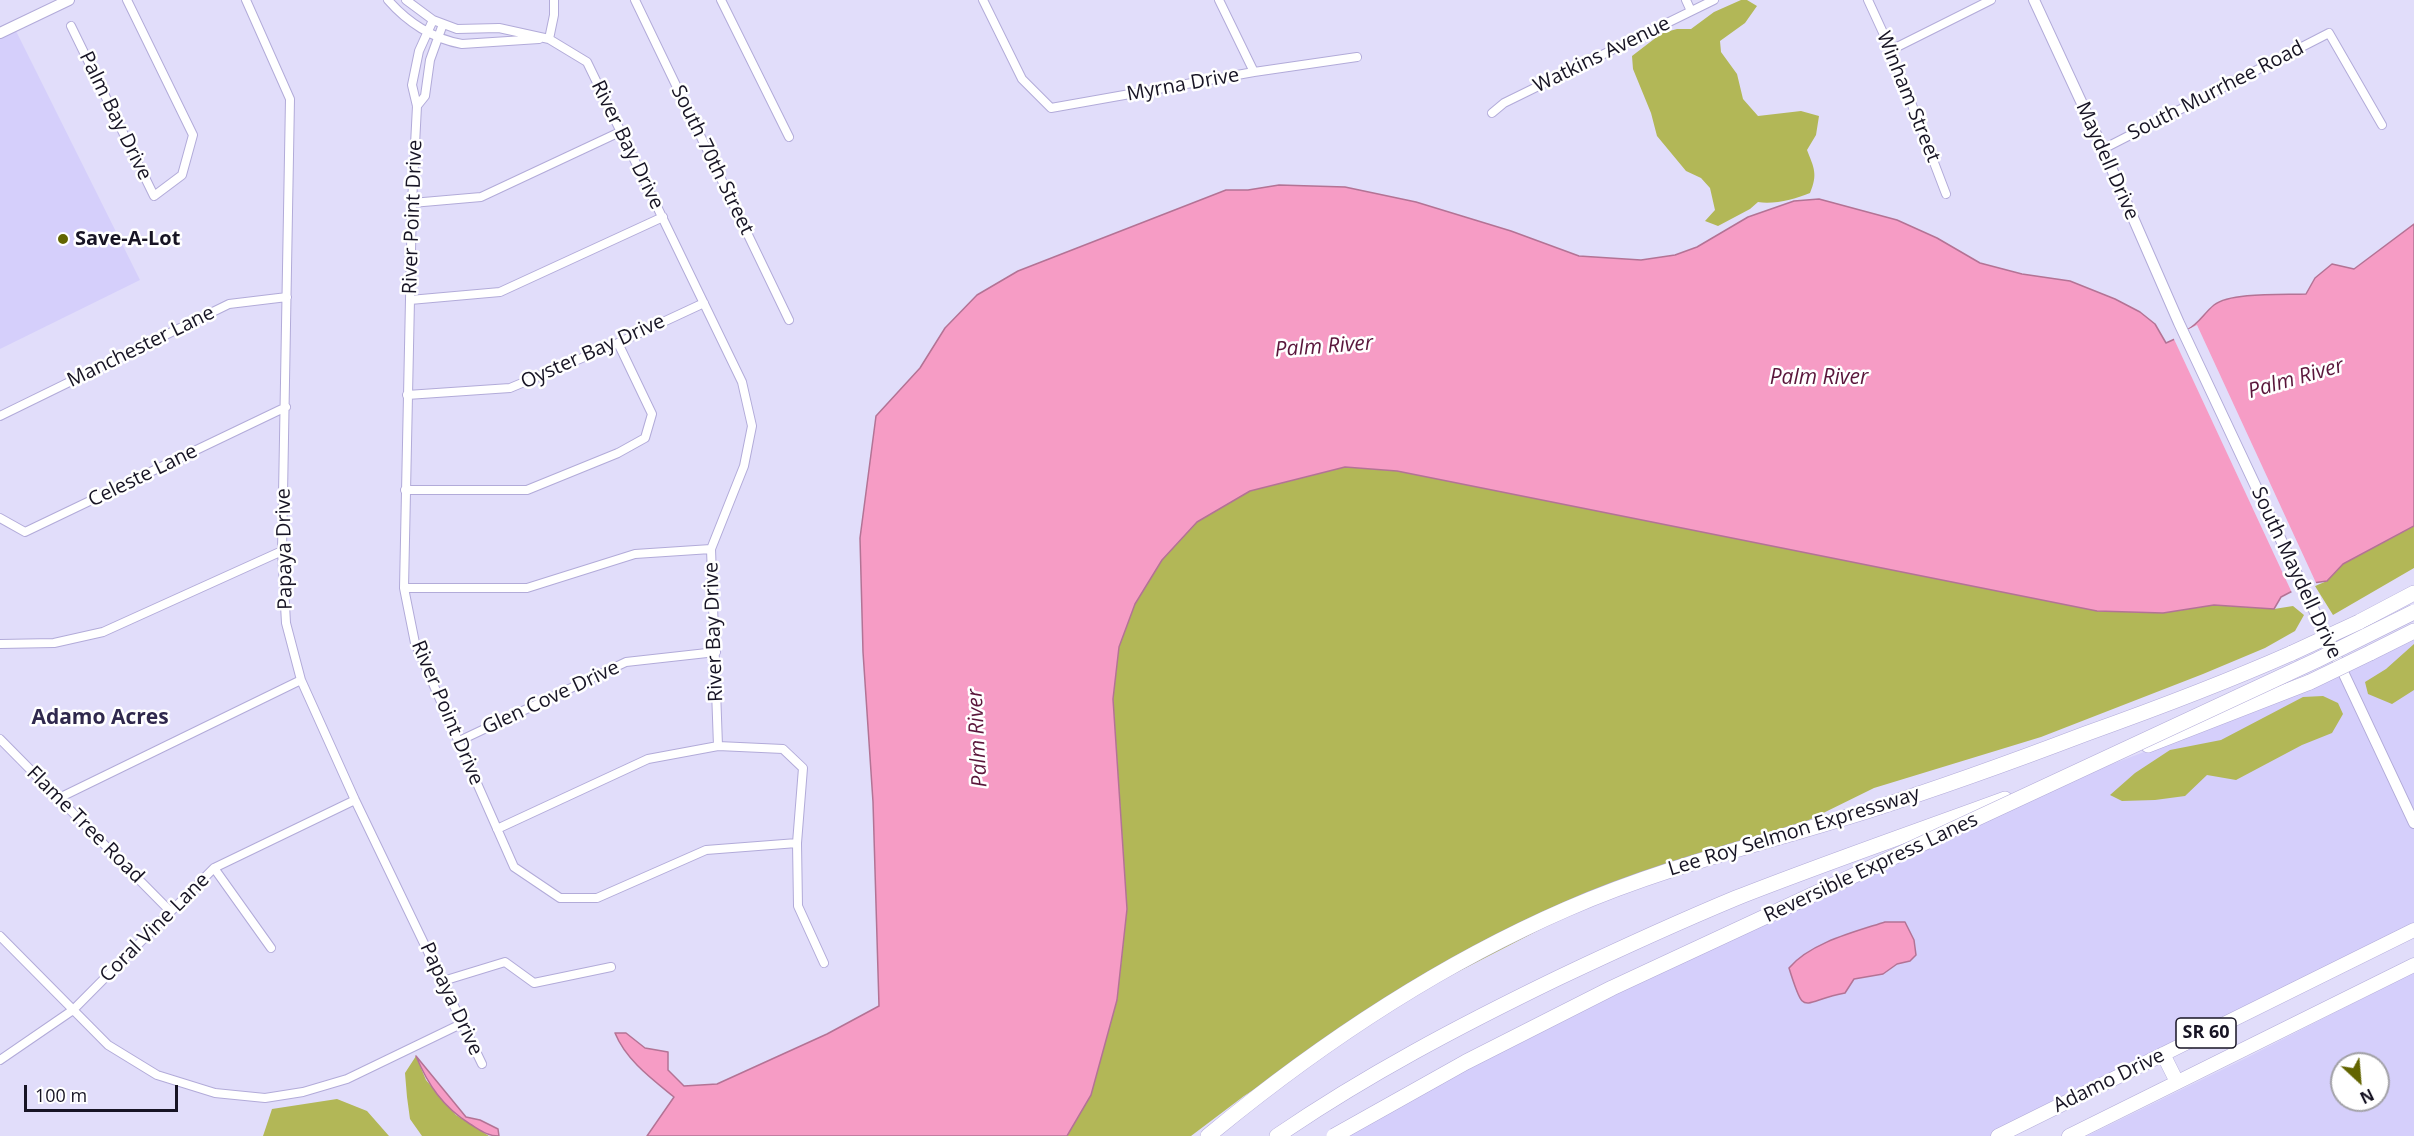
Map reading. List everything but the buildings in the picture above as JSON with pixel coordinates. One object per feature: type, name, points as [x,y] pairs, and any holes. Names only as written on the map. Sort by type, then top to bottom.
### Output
[{"type":"highway","name":"Lee Roy Selmon Expressway","points":[[1208,1136],[1276,1080],[1360,1021],[1438,973],[1559,913],[1670,870],[1970,777],[2208,689],[2292,653],[2414,594]]},
{"type":"highway","name":"Reversible Express Lanes","points":[[1334,1136],[1475,1057],[1612,988],[2317,660],[2414,612]]},
{"type":"highway","name":"Lee Roy Selmon Expressway","points":[[1277,1136],[1379,1070],[1440,1037],[1675,924],[1769,885],[2200,726],[2310,682],[2414,630]]},
{"type":"main road","name":"Adamo Drive","points":[[1998,1136],[2414,930]]},
{"type":"main road","name":"Adamo Drive","points":[[2068,1136],[2414,965]]},
{"type":"main road","points":[[2163,1054],[2177,1082]]},
{"type":"street","points":[[0,33],[69,0]]},
{"type":"street","name":"Palm Bay Drive","points":[[71,26],[154,196],[182,175],[193,135],[127,0]]},
{"type":"street","name":"Papaya Drive","points":[[246,0],[290,99],[282,550],[286,623],[301,680],[355,800],[482,1064]]},
{"type":"street","points":[[388,0],[407,19],[428,32],[462,44],[549,39],[554,15],[554,0]]},
{"type":"street","name":"River Bay Drive","points":[[406,0],[433,20],[457,29],[498,28],[549,39],[587,62],[742,382],[752,426],[744,466],[711,549],[718,746]]},
{"type":"street","name":"South 70th Street","points":[[635,0],[789,320]]},
{"type":"street","points":[[722,0],[789,137]]},
{"type":"street","name":"Myrna Drive","points":[[983,0],[1022,79],[1051,108],[1254,72],[1357,57]]},
{"type":"street","points":[[1219,0],[1254,72]]},
{"type":"street","points":[[1686,0],[1691,11]]},
{"type":"street","name":"Watkins Avenue","points":[[1492,113],[1504,103],[1714,0]]},
{"type":"street","name":"Winham Street","points":[[1868,0],[1891,50],[1946,194]]},
{"type":"street","points":[[1891,50],[1991,0]]},
{"type":"street","name":"Maydell Drive","points":[[2034,0],[2103,149],[2179,323]]},
{"type":"street","name":"River Point Drive","points":[[433,20],[419,51],[412,85],[417,106],[412,203],[404,588],[415,643],[497,829],[514,867],[560,898],[597,898],[706,850],[797,843]]},
{"type":"street","name":"River Point Drive","points":[[417,106],[425,96],[430,60],[443,24]]},
{"type":"street","name":"South Murrhee Road","points":[[2103,149],[2329,33],[2382,125]]},
{"type":"street","points":[[412,203],[481,197],[622,131]]},
{"type":"street","points":[[410,300],[500,292],[663,217]]},
{"type":"street","name":"Manchester Lane","points":[[0,416],[229,304],[287,297]]},
{"type":"street","name":"Oyster Bay Drive","points":[[407,394],[510,388],[618,343],[704,303]]},
{"type":"street","name":"South Maydell Drive","points":[[2179,323],[2414,823]]},
{"type":"street","points":[[405,490],[527,490],[618,453],[645,438],[652,414],[618,343]]},
{"type":"street","name":"Celeste Lane","points":[[0,518],[25,532],[286,407]]},
{"type":"street","points":[[404,588],[527,588],[635,554],[711,549]]},
{"type":"street","points":[[0,644],[54,643],[103,632],[282,550]]},
{"type":"street","name":"Glen Cove Drive","points":[[459,741],[626,662],[716,652]]},
{"type":"street","points":[[59,798],[301,680]]},
{"type":"street","name":"Flame Tree Road","points":[[0,740],[170,911]]},
{"type":"street","points":[[497,829],[648,759],[718,746],[783,749],[803,768],[797,843],[798,906],[824,963]]},
{"type":"street","name":"Coral Vine Lane","points":[[0,1060],[74,1010],[214,868],[355,800]]},
{"type":"street","points":[[214,868],[271,948]]},
{"type":"street","points":[[0,936],[108,1045],[158,1075],[215,1093],[265,1098],[303,1092],[347,1079],[463,1023]]},
{"type":"street","points":[[443,981],[505,962],[534,983],[611,967]]},
{"type":"shaded area","points":[[15,29],[140,280],[0,349],[0,37]]},
{"type":"shaded area","points":[[2414,635],[2414,821],[2346,670]]},
{"type":"shaded area","points":[[2344,672],[2414,826],[2414,933],[2004,1136],[1326,1136],[1380,1105],[1971,817],[2256,710]]},
{"type":"shaded area","points":[[2414,972],[2414,1136],[2087,1136],[2248,1057]]},
{"type":"green space","points":[[1741,0],[1747,0],[1757,6],[1745,23],[1720,41],[1721,52],[1737,74],[1743,99],[1758,116],[1801,111],[1819,116],[1816,135],[1807,150],[1814,176],[1810,193],[1784,201],[1758,202],[1750,209],[1718,226],[1705,221],[1715,210],[1710,188],[1701,178],[1686,171],[1657,136],[1651,113],[1633,69],[1632,56],[1662,33],[1677,29],[1691,29],[1714,12]]},
{"type":"green space","points":[[1345,467],[1397,471],[2097,611],[2163,613],[2214,605],[2274,609],[2293,606],[2304,615],[2295,631],[2265,648],[2203,674],[2041,737],[1874,788],[1809,820],[1614,895],[1543,928],[1351,1027],[1244,1096],[1191,1136],[1067,1136],[1091,1095],[1117,1000],[1127,909],[1113,699],[1119,647],[1135,604],[1162,560],[1197,522],[1250,491]]},
{"type":"green space","points":[[2414,526],[2414,568],[2333,615],[2315,586],[2327,581],[2343,564]]},
{"type":"green space","points":[[2414,644],[2414,690],[2392,704],[2368,694],[2365,682],[2386,669]]},
{"type":"green space","points":[[2323,696],[2338,703],[2343,714],[2332,733],[2302,745],[2236,780],[2207,775],[2185,796],[2155,800],[2122,801],[2110,795],[2135,773],[2170,750],[2221,740],[2303,697]]},
{"type":"green space","points":[[416,1056],[426,1080],[456,1115],[489,1136],[422,1136],[410,1119],[405,1073]]},
{"type":"green space","points":[[337,1099],[367,1111],[389,1136],[263,1136],[272,1109]]},
{"type":"water","name":"Palm River","points":[[1279,185],[1345,187],[1416,202],[1511,231],[1579,256],[1641,260],[1675,255],[1697,247],[1748,217],[1794,201],[1819,199],[1897,220],[1937,238],[1980,263],[2022,274],[2070,281],[2115,299],[2140,312],[2155,324],[2166,343],[2188,333],[2187,330],[2214,305],[2222,301],[2245,296],[2306,294],[2315,278],[2332,264],[2354,269],[2414,224],[2414,526],[2343,564],[2327,581],[2306,584],[2281,597],[2274,609],[2214,605],[2163,613],[2097,611],[1397,471],[1345,467],[1250,491],[1197,522],[1162,560],[1135,604],[1119,647],[1113,699],[1127,909],[1117,1000],[1091,1095],[1067,1136],[647,1136],[674,1097],[633,1060],[615,1033],[626,1033],[645,1048],[668,1052],[668,1070],[684,1086],[717,1084],[827,1034],[879,1006],[873,802],[863,652],[860,538],[876,416],[920,368],[945,328],[977,295],[1018,271],[1226,190],[1248,190]]},
{"type":"water","points":[[1885,922],[1905,922],[1914,940],[1916,955],[1910,961],[1897,964],[1883,974],[1854,979],[1845,993],[1812,1002],[1802,1001],[1789,968],[1798,959],[1833,939]]},
{"type":"water","points":[[416,1056],[466,1117],[480,1120],[498,1129],[499,1136],[480,1130],[444,1103],[431,1086]]},
{"type":"pier","points":[[2197,325],[2317,585],[2293,595],[2173,337]]},
{"type":"place","name":"Save-A-Lot","points":[[63,239]]},
{"type":"district","name":"Adamo Acres","points":[[100,718]]}]
